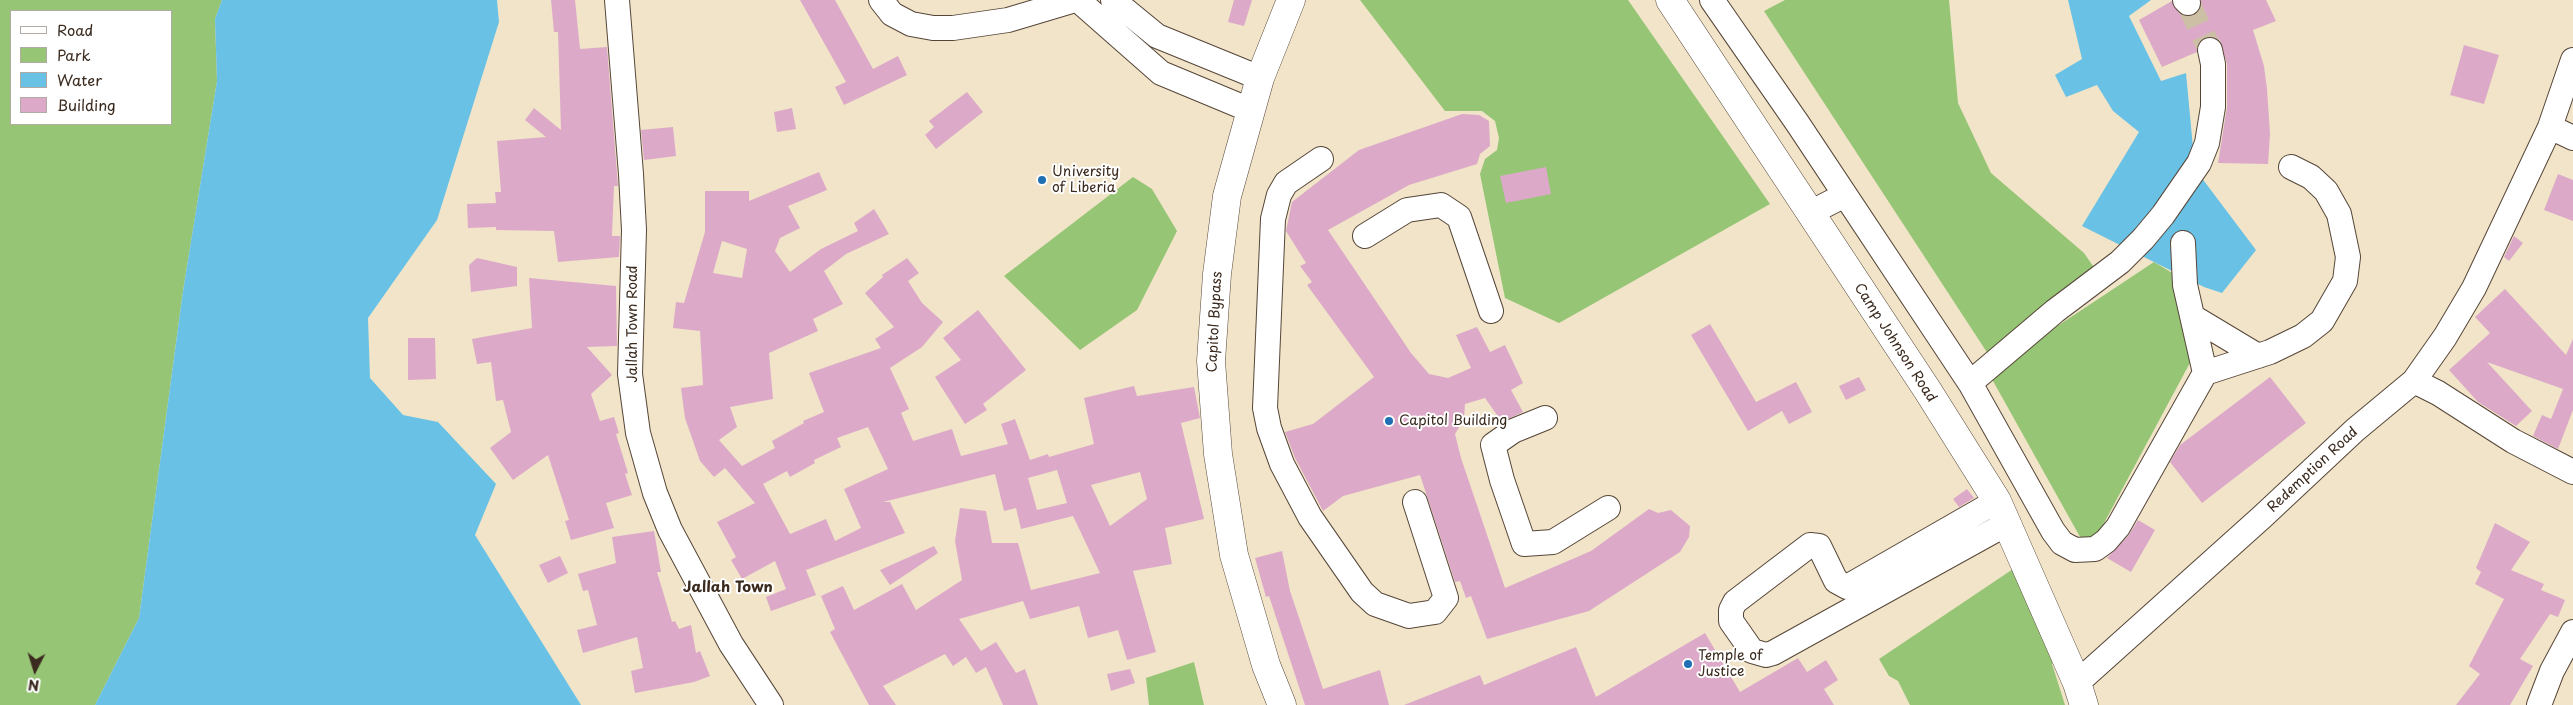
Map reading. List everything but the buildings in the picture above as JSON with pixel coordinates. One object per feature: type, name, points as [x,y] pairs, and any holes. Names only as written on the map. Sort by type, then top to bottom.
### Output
[{"type":"main road","name":"Capitol Bypass","points":[[1282,705],[1266,665],[1234,555],[1218,454],[1211,361],[1217,274],[1227,196],[1260,78],[1290,0]]},
{"type":"main road","name":"Camp Johnson Road","points":[[1670,0],[1928,391],[2002,512],[2080,694]]},
{"type":"street","name":"Jallah Town Road","points":[[617,0],[632,184],[634,230],[630,374],[638,433],[655,493],[670,530],[732,644],[771,705]]},
{"type":"street","points":[[881,0],[892,14],[911,24],[953,28],[1008,20],[1077,0],[1161,73],[1250,110]]},
{"type":"street","points":[[1113,0],[1157,36],[1260,78]]},
{"type":"street","points":[[1714,0],[1970,383],[2053,531],[2062,543],[2075,550],[2086,551],[2095,549],[2106,541],[2118,527],[2205,373],[2185,285],[2184,244]]},
{"type":"street","points":[[1970,383],[2055,311],[2120,262],[2163,215],[2199,163],[2207,143],[2214,107],[2214,79],[2210,50]]},
{"type":"street","name":"Redemption Road","points":[[2080,694],[2262,517],[2355,430],[2414,381],[2445,337],[2474,288],[2550,127],[2573,60]]},
{"type":"street","points":[[2550,127],[2573,138]]},
{"type":"street","points":[[1321,158],[1286,183],[1279,195],[1273,219],[1265,408],[1269,428],[1282,464],[1310,517],[1362,592],[1375,604],[1409,616],[1435,612],[1446,598],[1416,502]]},
{"type":"street","points":[[2205,373],[2258,356],[2303,336],[2322,321],[2345,281],[2348,257],[2338,214],[2326,191],[2312,177],[2291,167]]},
{"type":"street","points":[[1810,213],[1845,195]]},
{"type":"street","points":[[1365,236],[1407,210],[1441,206],[1459,217],[1491,312]]},
{"type":"street","points":[[2193,318],[2258,356]]},
{"type":"street","points":[[2414,381],[2438,393],[2514,441],[2573,472]]},
{"type":"street","points":[[1545,418],[1513,431],[1493,445],[1502,480],[1524,544],[1554,542],[1608,508]]},
{"type":"street","points":[[2002,512],[1774,653],[1766,655],[1752,651],[1731,621],[1731,610],[1735,602],[1810,545],[1819,546],[1836,581],[1846,587],[2002,512]]},
{"type":"street","points":[[2539,705],[2552,671],[2573,632]]},
{"type":"green space","points":[[0,0],[222,0],[215,19],[217,81],[183,291],[139,618],[95,705],[0,705]]},
{"type":"green space","points":[[1360,0],[1628,0],[1770,204],[1559,323],[1505,298],[1480,174],[1485,159],[1497,150],[1499,138],[1495,121],[1482,111],[1445,111]]},
{"type":"green space","points":[[1785,0],[1949,0],[1958,103],[1991,173],[2084,253],[2102,279],[1990,357],[1764,11]]},
{"type":"green space","points":[[1133,177],[1152,189],[1177,231],[1137,310],[1080,350],[1004,276]]},
{"type":"green space","points":[[2154,262],[2174,274],[2192,359],[2096,538],[2084,544],[1988,372]]},
{"type":"green space","points":[[2022,563],[2068,646],[2052,664],[2065,705],[1910,705],[1898,681],[1889,676],[1879,659]]},
{"type":"green space","points":[[1194,662],[1204,705],[1149,705],[1146,678]]},
{"type":"water","points":[[222,0],[497,0],[499,22],[437,220],[368,318],[370,378],[403,415],[438,422],[496,484],[475,535],[581,705],[95,705],[139,618],[183,291],[217,81],[215,19]]},
{"type":"water","points":[[2068,0],[2151,0],[2129,16],[2161,81],[2186,73],[2195,169],[2256,250],[2222,293],[2204,287],[2082,226],[2139,132],[2113,111],[2097,85],[2066,97],[2055,75],[2082,59]]},
{"type":"tunnel","points":[[2188,3],[2210,50]]},
{"type":"place","name":"University of Liberia","points":[[1042,180]]},
{"type":"place","name":"Capitol Building","points":[[1389,421]]},
{"type":"place","name":"Temple of Justice","points":[[1688,664]]},
{"type":"district","name":"Jallah Town","points":[[728,588]]}]
